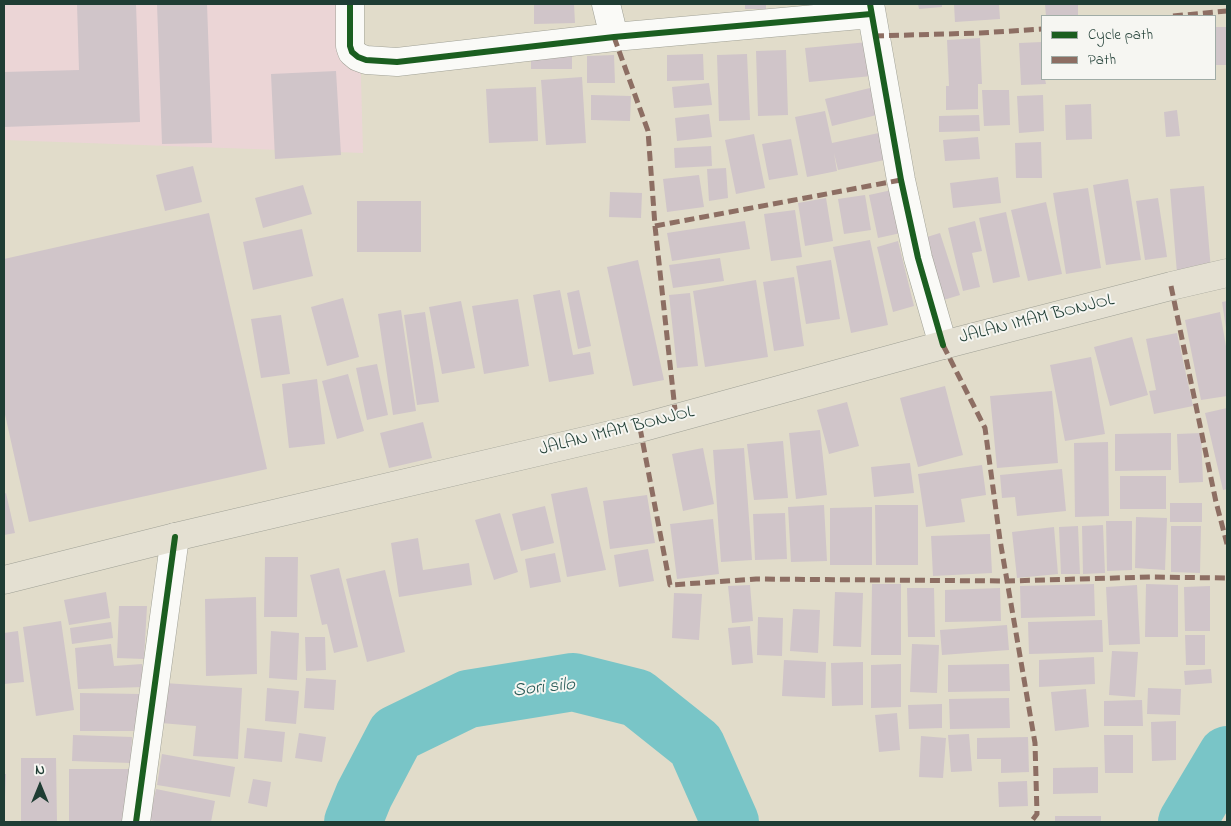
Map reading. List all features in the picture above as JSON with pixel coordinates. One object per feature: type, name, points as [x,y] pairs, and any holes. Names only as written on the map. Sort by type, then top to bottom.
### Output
[{"type":"highway","name":"JALAN IMAM BONJOL","points":[[4,580],[175,537],[658,423],[943,344],[1227,273]]},
{"type":"street","points":[[350,4],[350,46],[352,52],[358,57],[397,62],[870,9],[901,180],[918,258],[943,344]]},
{"type":"street","points":[[606,4],[614,37]]},
{"type":"street","points":[[136,822],[175,537]]},
{"type":"shaded area","points":[[4,4],[359,4],[363,153],[4,140]]},
{"type":"building","points":[[77,4],[136,4],[140,122],[4,127],[4,72],[79,70]]},
{"type":"building","points":[[157,4],[207,4],[212,143],[162,144]]},
{"type":"building","points":[[534,4],[574,4],[575,23],[534,24]]},
{"type":"building","points":[[745,4],[766,4],[766,9],[745,9]]},
{"type":"building","points":[[918,4],[942,4],[942,7],[919,9]]},
{"type":"building","points":[[954,4],[999,4],[1000,19],[955,22]]},
{"type":"building","points":[[1045,4],[1078,4],[1078,15],[1046,15]]},
{"type":"building","points":[[1216,27],[1227,27],[1227,65],[1216,65]]},
{"type":"building","points":[[980,38],[982,84],[978,84],[978,109],[946,110],[946,86],[949,86],[947,40]]},
{"type":"building","points":[[868,42],[872,76],[809,82],[805,48]]},
{"type":"building","points":[[1041,42],[1041,80],[1045,80],[1046,84],[1021,85],[1019,43]]},
{"type":"building","points":[[572,46],[572,69],[531,69],[531,47]]},
{"type":"building","points":[[786,50],[788,115],[758,116],[756,51]]},
{"type":"building","points":[[703,54],[704,80],[667,81],[667,55]]},
{"type":"building","points":[[747,54],[750,120],[719,121],[717,55]]},
{"type":"building","points":[[614,55],[615,83],[587,83],[587,56]]},
{"type":"building","points":[[336,71],[341,155],[275,159],[271,74]]},
{"type":"building","points":[[582,77],[586,143],[546,145],[541,80]]},
{"type":"building","points":[[709,83],[712,105],[674,108],[672,87]]},
{"type":"building","points":[[878,86],[885,113],[832,126],[825,99]]},
{"type":"building","points":[[536,87],[538,141],[489,143],[486,89]]},
{"type":"building","points":[[982,90],[1009,90],[1010,125],[984,126]]},
{"type":"building","points":[[591,95],[631,96],[630,121],[591,120]]},
{"type":"building","points":[[1043,95],[1044,131],[1019,133],[1017,96]]},
{"type":"building","points":[[1091,104],[1092,139],[1066,140],[1065,105]]},
{"type":"building","points":[[1177,110],[1180,136],[1166,137],[1164,112]]},
{"type":"building","points":[[825,111],[832,143],[888,131],[894,158],[838,170],[834,153],[837,171],[807,177],[795,117]]},
{"type":"building","points":[[709,114],[712,137],[677,141],[675,118]]},
{"type":"building","points":[[979,115],[980,131],[939,132],[939,116]]},
{"type":"building","points":[[754,134],[765,188],[736,194],[725,140]]},
{"type":"building","points":[[978,137],[980,159],[945,161],[943,140]]},
{"type":"building","points":[[791,139],[798,175],[769,180],[762,144]]},
{"type":"building","points":[[1041,142],[1042,178],[1016,178],[1015,143]]},
{"type":"building","points":[[711,146],[712,166],[675,168],[674,148]]},
{"type":"building","points":[[193,166],[202,202],[165,211],[156,175]]},
{"type":"building","points":[[726,168],[728,198],[709,201],[707,169]]},
{"type":"building","points":[[699,175],[704,207],[667,212],[663,179]]},
{"type":"building","points":[[998,177],[1001,203],[953,208],[950,183]]},
{"type":"building","points":[[1128,179],[1141,260],[1106,265],[1093,185]]},
{"type":"building","points":[[303,185],[312,214],[263,228],[255,198]]},
{"type":"building","points":[[1204,186],[1211,270],[1177,273],[1170,189]]},
{"type":"building","points":[[901,188],[910,231],[878,238],[869,195]]},
{"type":"building","points":[[1088,188],[1101,268],[1066,274],[1053,193]]},
{"type":"building","points":[[610,192],[642,193],[641,218],[609,217]]},
{"type":"building","points":[[865,195],[871,230],[844,234],[838,199]]},
{"type":"building","points":[[826,198],[833,241],[805,246],[798,203]]},
{"type":"building","points":[[1158,198],[1167,257],[1145,260],[1136,201]]},
{"type":"building","points":[[357,201],[421,201],[421,252],[357,252]]},
{"type":"building","points":[[1046,202],[1062,274],[1028,281],[1011,210]]},
{"type":"building","points":[[795,210],[802,257],[771,261],[764,214]]},
{"type":"building","points":[[1006,212],[1020,277],[993,283],[979,218]]},
{"type":"building","points":[[209,213],[267,469],[29,522],[4,410],[4,259]]},
{"type":"building","points":[[745,221],[750,249],[672,261],[667,233]]},
{"type":"building","points":[[975,221],[982,251],[972,253],[980,287],[963,291],[948,228]]},
{"type":"building","points":[[302,229],[313,276],[253,290],[243,242]]},
{"type":"building","points":[[940,233],[960,295],[937,302],[917,240]]},
{"type":"building","points":[[870,240],[888,325],[851,333],[833,247]]},
{"type":"building","points":[[898,241],[914,306],[893,312],[877,247]]},
{"type":"building","points":[[720,258],[724,281],[673,288],[669,265]]},
{"type":"building","points":[[638,260],[664,380],[633,386],[607,267]]},
{"type":"building","points":[[831,260],[840,319],[806,324],[796,266]]},
{"type":"building","points":[[794,277],[804,346],[774,351],[763,282]]},
{"type":"building","points":[[756,280],[768,357],[705,367],[693,291]]},
{"type":"building","points":[[560,290],[573,355],[590,352],[594,374],[549,382],[533,295]]},
{"type":"building","points":[[579,290],[591,346],[578,349],[567,293]]},
{"type":"building","points":[[690,293],[698,366],[677,368],[669,295]]},
{"type":"building","points":[[343,298],[359,357],[327,366],[311,307]]},
{"type":"building","points":[[518,299],[529,366],[484,374],[472,306]]},
{"type":"building","points":[[461,301],[475,368],[442,374],[429,307]]},
{"type":"building","points":[[1227,301],[1227,328],[1226,328],[1222,302]]},
{"type":"building","points":[[401,310],[416,411],[393,415],[378,314]]},
{"type":"building","points":[[425,312],[439,402],[417,405],[404,315]]},
{"type":"building","points":[[1220,312],[1227,352],[1227,396],[1201,400],[1185,320]]},
{"type":"building","points":[[281,315],[290,374],[261,378],[251,319]]},
{"type":"building","points":[[1177,333],[1193,406],[1154,414],[1149,391],[1156,390],[1146,339]]},
{"type":"building","points":[[1132,337],[1148,395],[1110,406],[1094,347]]},
{"type":"building","points":[[1091,357],[1105,434],[1065,441],[1050,365]]},
{"type":"building","points":[[377,364],[388,415],[367,420],[356,368]]},
{"type":"building","points":[[348,374],[364,431],[337,439],[322,381]]},
{"type":"building","points":[[317,379],[325,444],[289,448],[282,384]]},
{"type":"building","points":[[945,386],[963,455],[918,467],[900,398]]},
{"type":"building","points":[[1052,391],[1058,463],[997,468],[990,396]]},
{"type":"building","points":[[847,402],[859,446],[829,454],[817,410]]},
{"type":"building","points":[[1227,408],[1227,489],[1223,490],[1205,413]]},
{"type":"building","points":[[423,422],[432,458],[389,468],[380,433]]},
{"type":"building","points":[[820,430],[827,495],[796,499],[789,433]]},
{"type":"building","points":[[1171,433],[1171,470],[1115,471],[1115,434]]},
{"type":"building","points":[[1201,433],[1203,482],[1179,483],[1177,434]]},
{"type":"building","points":[[783,441],[788,498],[754,500],[747,444]]},
{"type":"building","points":[[1108,442],[1109,516],[1075,517],[1074,443]]},
{"type":"building","points":[[703,448],[714,504],[683,511],[672,454]]},
{"type":"building","points":[[744,448],[752,560],[721,562],[713,450]]},
{"type":"building","points":[[910,463],[914,493],[874,497],[871,467]]},
{"type":"building","points":[[982,465],[986,495],[961,499],[965,522],[926,527],[918,474]]},
{"type":"building","points":[[1062,469],[1066,511],[1017,516],[1015,497],[1002,498],[1000,475]]},
{"type":"building","points":[[1120,476],[1166,476],[1166,509],[1120,509]]},
{"type":"building","points":[[587,487],[606,570],[567,577],[551,494]]},
{"type":"building","points":[[6,493],[15,533],[4,535],[4,494]]},
{"type":"building","points":[[647,495],[655,543],[610,549],[603,501]]},
{"type":"building","points":[[1170,503],[1202,503],[1202,522],[1170,522]]},
{"type":"building","points":[[824,505],[827,561],[791,562],[788,507]]},
{"type":"building","points":[[875,505],[918,505],[918,565],[876,565]]},
{"type":"building","points":[[545,506],[554,543],[521,551],[512,514]]},
{"type":"building","points":[[872,507],[872,565],[830,565],[830,508]]},
{"type":"building","points":[[500,513],[518,572],[494,580],[475,520]]},
{"type":"building","points":[[785,513],[787,559],[755,560],[753,514]]},
{"type":"building","points":[[1136,517],[1167,518],[1165,570],[1135,568]]},
{"type":"building","points":[[713,519],[719,574],[677,579],[670,524]]},
{"type":"building","points":[[1106,521],[1132,521],[1132,570],[1107,571]]},
{"type":"building","points":[[1103,525],[1105,573],[1083,574],[1082,526]]},
{"type":"building","points":[[1078,526],[1080,574],[1061,574],[1059,527]]},
{"type":"building","points":[[1171,526],[1201,526],[1200,573],[1171,572]]},
{"type":"building","points":[[1054,527],[1058,574],[1017,578],[1012,532]]},
{"type":"building","points":[[990,534],[992,573],[933,576],[931,536]]},
{"type":"building","points":[[418,538],[423,570],[469,563],[472,585],[399,597],[391,543]]},
{"type":"building","points":[[648,549],[654,581],[619,587],[614,555]]},
{"type":"building","points":[[555,553],[561,582],[530,588],[525,559]]},
{"type":"building","points":[[265,557],[298,557],[297,617],[264,617]]},
{"type":"building","points":[[339,568],[358,647],[334,653],[327,624],[322,625],[310,575]]},
{"type":"building","points":[[385,570],[405,652],[367,662],[346,579]]},
{"type":"building","points":[[872,584],[901,584],[901,655],[871,655]]},
{"type":"building","points":[[1094,584],[1095,616],[1021,618],[1020,586]]},
{"type":"building","points":[[1146,584],[1178,585],[1178,637],[1145,637]]},
{"type":"building","points":[[750,585],[753,621],[732,623],[728,586]]},
{"type":"building","points":[[1137,585],[1140,644],[1109,645],[1106,587]]},
{"type":"building","points":[[1210,586],[1210,631],[1185,631],[1184,587]]},
{"type":"building","points":[[907,588],[934,588],[935,637],[908,637]]},
{"type":"building","points":[[1000,588],[1001,621],[945,622],[945,590]]},
{"type":"building","points":[[106,592],[110,618],[69,625],[64,600]]},
{"type":"building","points":[[835,592],[863,593],[861,647],[833,646]]},
{"type":"building","points":[[674,593],[702,594],[699,640],[672,638]]},
{"type":"building","points":[[256,597],[257,674],[206,676],[205,599]]},
{"type":"building","points":[[119,606],[147,606],[144,659],[117,658]]},
{"type":"building","points":[[793,609],[820,610],[818,653],[790,651]]},
{"type":"building","points":[[758,617],[783,618],[782,656],[757,655]]},
{"type":"building","points":[[1102,620],[1103,652],[1029,654],[1028,622]]},
{"type":"building","points":[[61,621],[74,710],[36,716],[23,627]]},
{"type":"building","points":[[111,622],[113,638],[72,644],[70,628]]},
{"type":"building","points":[[1007,625],[1009,650],[942,655],[940,630]]},
{"type":"building","points":[[750,626],[753,663],[732,665],[728,628]]},
{"type":"building","points":[[18,631],[24,682],[4,684],[4,633]]},
{"type":"building","points":[[271,631],[299,633],[297,680],[269,678]]},
{"type":"building","points":[[1185,635],[1205,635],[1205,665],[1186,665]]},
{"type":"building","points":[[305,637],[325,637],[326,670],[306,671]]},
{"type":"building","points":[[111,644],[114,666],[142,664],[144,687],[78,689],[75,648]]},
{"type":"building","points":[[912,644],[939,645],[937,693],[910,692]]},
{"type":"building","points":[[1112,651],[1138,652],[1135,697],[1109,695]]},
{"type":"building","points":[[1094,657],[1095,684],[1039,687],[1039,660]]},
{"type":"building","points":[[784,660],[826,662],[825,698],[782,696]]},
{"type":"building","points":[[863,662],[863,705],[832,706],[831,663]]},
{"type":"building","points":[[901,664],[901,707],[871,708],[871,665]]},
{"type":"building","points":[[1009,664],[1010,691],[948,692],[948,665]]},
{"type":"building","points":[[1211,669],[1212,683],[1185,685],[1184,671]]},
{"type":"building","points":[[306,678],[336,680],[334,710],[304,708]]},
{"type":"building","points":[[164,683],[242,688],[238,759],[193,756],[196,726],[161,723]]},
{"type":"building","points":[[267,688],[299,691],[296,724],[265,721]]},
{"type":"building","points":[[1148,688],[1181,689],[1180,715],[1147,714]]},
{"type":"building","points":[[1086,689],[1089,727],[1055,731],[1051,692]]},
{"type":"building","points":[[80,693],[140,694],[140,731],[80,731]]},
{"type":"building","points":[[1009,698],[1010,728],[950,729],[949,699]]},
{"type":"building","points":[[1142,700],[1143,726],[1104,726],[1104,701]]},
{"type":"building","points":[[942,704],[942,728],[909,729],[908,705]]},
{"type":"building","points":[[897,713],[900,750],[879,752],[875,715]]},
{"type":"building","points":[[1176,721],[1176,760],[1152,761],[1151,722]]},
{"type":"building","points":[[247,728],[285,732],[282,762],[244,758]]},
{"type":"building","points":[[299,733],[326,737],[322,762],[295,758]]},
{"type":"building","points":[[969,734],[972,771],[951,772],[948,735]]},
{"type":"building","points":[[73,735],[132,737],[131,763],[72,761]]},
{"type":"building","points":[[1104,735],[1133,735],[1133,773],[1105,773]]},
{"type":"building","points":[[921,736],[946,738],[943,778],[919,777]]},
{"type":"building","points":[[1028,737],[1029,772],[1001,773],[1001,759],[977,759],[977,738]]},
{"type":"building","points":[[162,754],[235,767],[230,797],[157,785]]},
{"type":"building","points":[[21,758],[56,758],[57,822],[21,822]]},
{"type":"building","points":[[1098,767],[1098,793],[1053,794],[1053,768]]},
{"type":"building","points":[[69,769],[130,769],[130,822],[69,822]]},
{"type":"building","points":[[4,774],[6,774],[5,796],[4,796]]},
{"type":"building","points":[[253,779],[271,782],[267,807],[248,803]]},
{"type":"building","points":[[1027,781],[1028,806],[999,807],[998,782]]},
{"type":"building","points":[[156,789],[215,801],[211,822],[160,822],[149,820]]},
{"type":"building","points":[[1055,816],[1101,816],[1101,822],[1055,822]]},
{"type":"waterway","name":"Sori silo","points":[[353,822],[364,795],[396,734],[468,699],[573,682],[637,698],[696,745],[730,822]]},
{"type":"waterway","name":"Sori silo","points":[[1187,822],[1227,755]]},
{"type":"marked path","points":[[1184,15],[1227,11]]},
{"type":"marked path","points":[[874,36],[1041,29]]},
{"type":"marked path","points":[[614,37],[648,131],[655,226],[676,419]]},
{"type":"marked path","points":[[655,226],[901,180]]},
{"type":"marked path","points":[[1171,286],[1216,502],[1227,544]]},
{"type":"marked path","points":[[943,345],[985,428],[1000,540],[1035,743],[1037,814],[1031,822]]},
{"type":"marked path","points":[[640,428],[670,585],[756,579],[1007,581],[1151,577],[1227,578]]},
{"type":"cycle path","points":[[350,4],[350,46],[352,52],[366,60],[397,62],[614,37],[871,14]]},
{"type":"cycle path","points":[[870,4],[901,180],[918,258],[943,345]]},
{"type":"cycle path","points":[[136,822],[175,537]]}]
